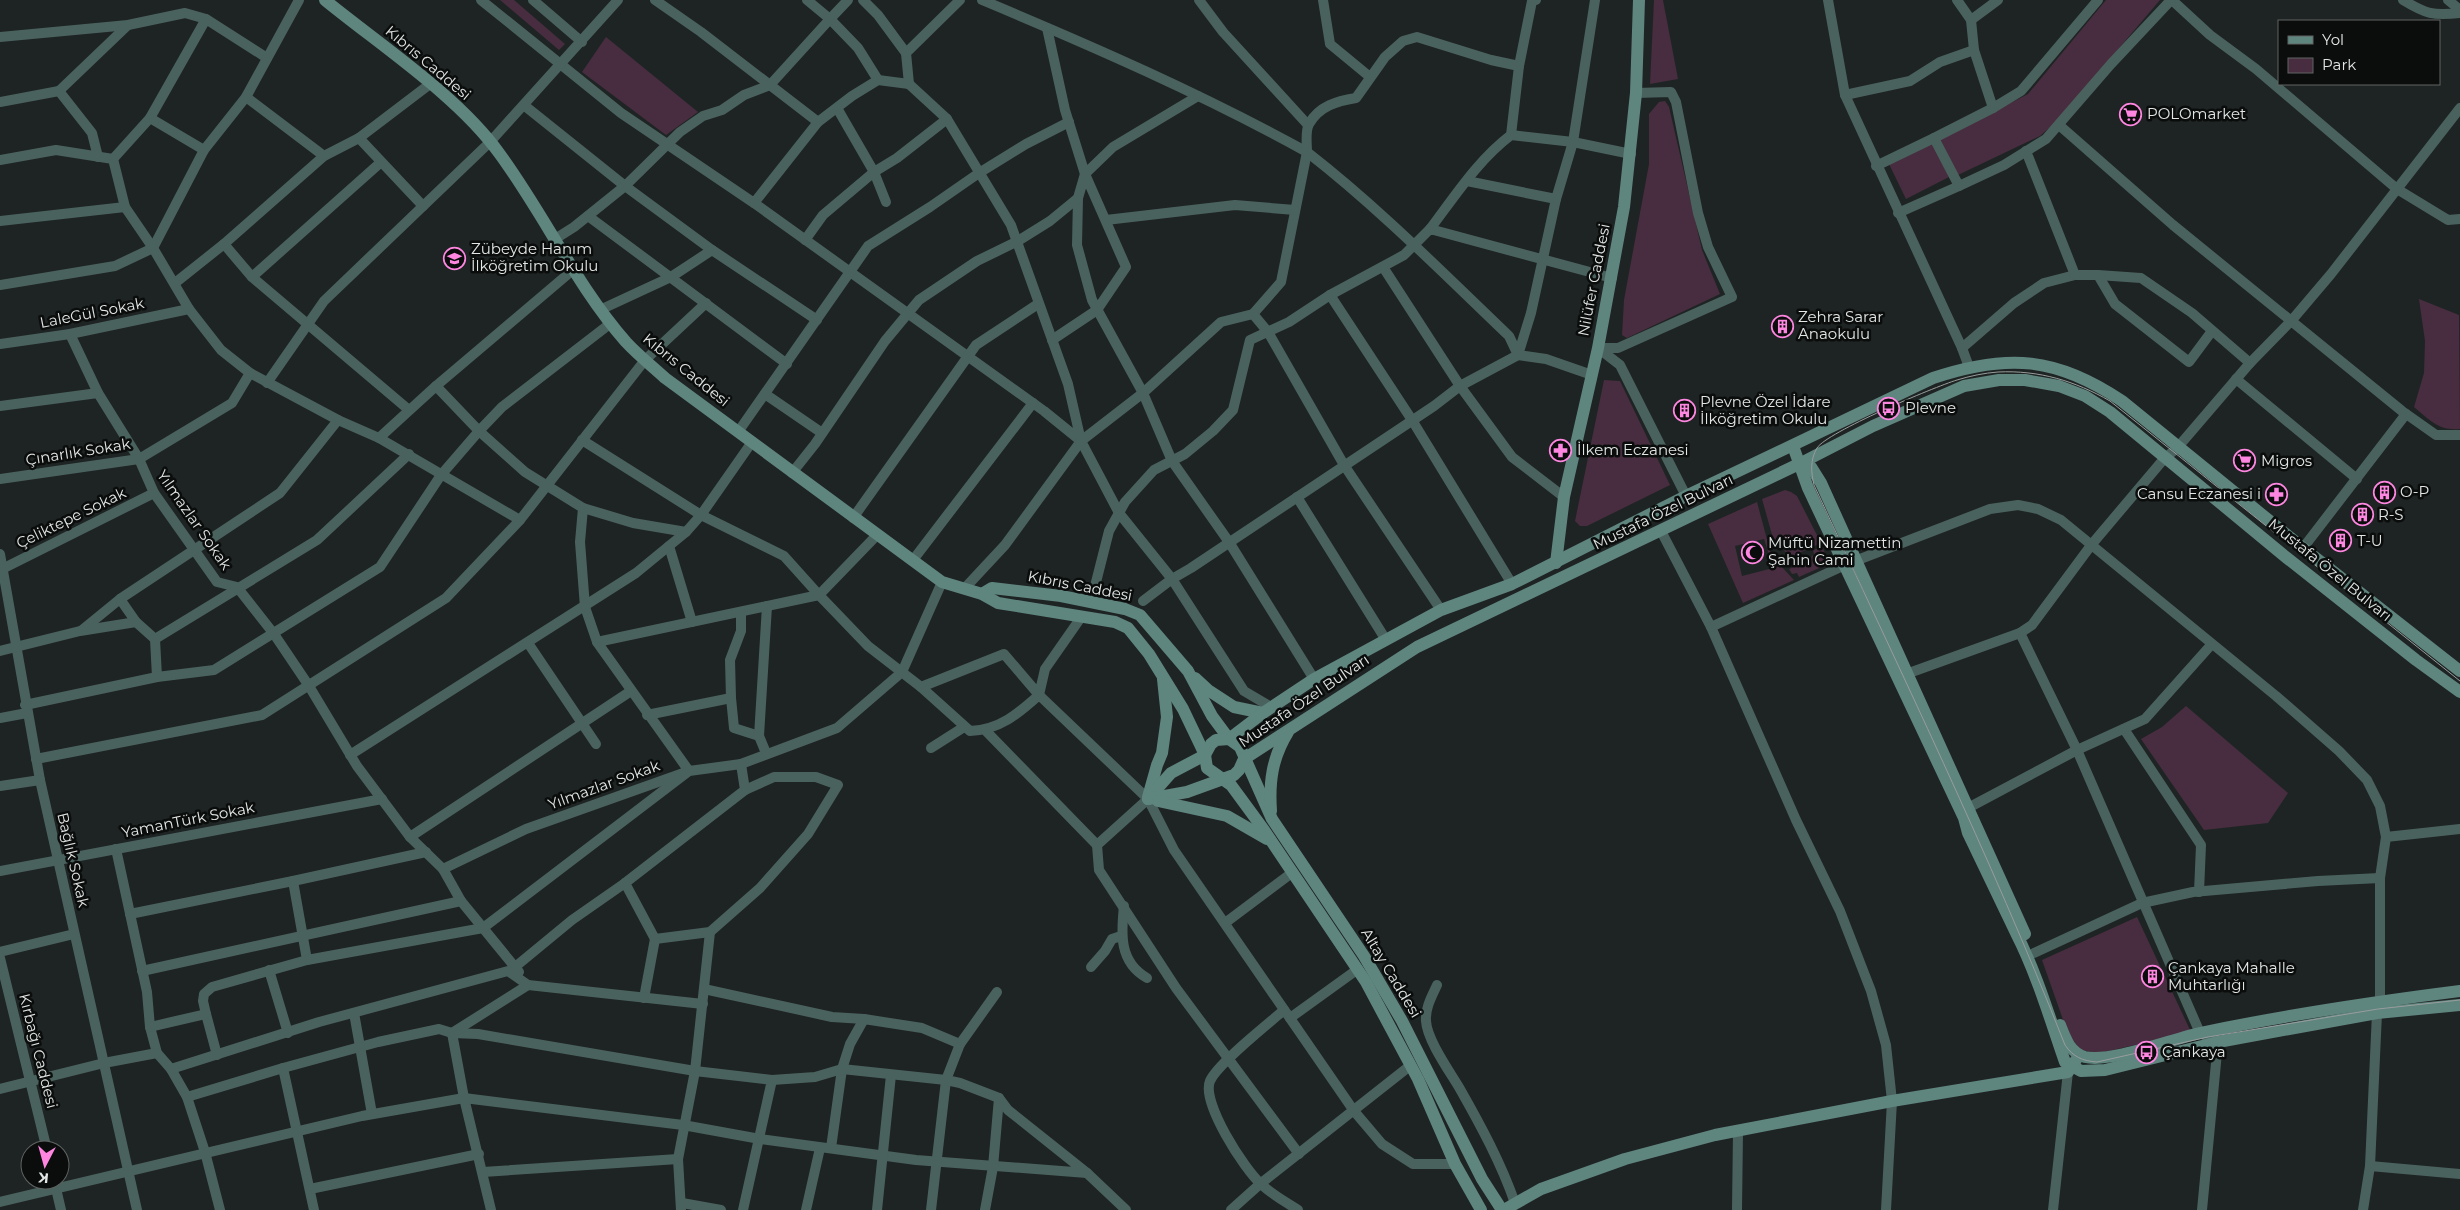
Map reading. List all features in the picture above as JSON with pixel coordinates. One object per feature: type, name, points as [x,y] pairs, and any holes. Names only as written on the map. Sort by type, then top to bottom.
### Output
[{"type":"main road","name":"Kıbrıs Caddesi","points":[[325,0],[430,84],[474,123],[490,142],[611,323],[626,342],[645,360],[792,473],[942,582],[982,594],[998,603],[1101,618],[1128,628],[1141,641],[1184,710],[1205,755]]},
{"type":"main road","name":"Nilüfer Caddesi","points":[[1556,563],[1564,497],[1612,278],[1631,154],[1636,93],[1639,0]]},
{"type":"main road","name":"Mustafa Özel Bulvarı","points":[[1148,799],[1171,773],[1205,755],[1211,744],[1216,740],[1229,739],[1267,710],[1314,679],[1441,610],[1512,584],[1686,496],[1933,378],[1968,367],[2002,363],[2040,365],[2070,372],[2098,385],[2122,401],[2460,671]]},
{"type":"main road","name":"Mustafa Özel Bulvarı","points":[[1148,799],[1187,792],[1223,777],[1229,777],[1239,770],[1244,758],[1416,647],[1661,531],[1873,426],[1964,386],[1999,380],[2025,380],[2059,386],[2085,396],[2110,412],[2295,564],[2416,660],[2460,692]]},
{"type":"main road","points":[[1793,446],[1801,463],[1811,467],[1817,475],[1850,563],[2034,973],[2065,1062],[2070,1069]]},
{"type":"main road","points":[[1850,563],[1908,673],[2034,953],[2069,1046],[2077,1053],[2085,1057],[2102,1057],[2200,1033],[2378,1007],[2460,1005]]},
{"type":"main road","name":"Kıbrıs Caddesi","points":[[982,594],[992,588],[1061,596],[1126,609],[1140,615],[1188,671],[1212,716],[1229,739]]},
{"type":"main road","points":[[1188,671],[1208,690],[1234,707],[1267,710]]},
{"type":"main road","points":[[1163,676],[1167,717],[1162,753],[1156,765],[1148,799],[1184,805],[1228,816],[1272,841]]},
{"type":"main road","points":[[1272,818],[1270,788],[1272,767],[1278,750],[1291,728]]},
{"type":"main road","points":[[1229,739],[1240,747],[1244,758]]},
{"type":"main road","points":[[1205,755],[1207,768],[1211,773],[1223,777]]},
{"type":"main road","name":"Altay Caddesi","points":[[1244,758],[1272,818],[1364,956],[1402,1021],[1482,1179],[1507,1208]]},
{"type":"main road","name":"Altay Caddesi","points":[[1223,777],[1272,841],[1358,970],[1411,1066],[1455,1164],[1481,1210]]},
{"type":"main road","points":[[1507,1208],[1530,1195],[1625,1159],[1738,1131],[2070,1069],[2081,1071],[2105,1070],[2218,1042],[2378,1007],[2460,992]]},
{"type":"main road","points":[[2070,1069],[2077,1053]]},
{"type":"main road","points":[[1530,1195],[1530,1210]]},
{"type":"street","points":[[0,285],[115,266],[152,248],[204,150],[246,97],[299,0]]},
{"type":"street","points":[[481,0],[621,114],[754,203],[1033,403],[1081,441]]},
{"type":"street","points":[[533,0],[582,42]]},
{"type":"street","points":[[267,383],[324,301],[490,142],[618,0]]},
{"type":"street","points":[[655,0],[701,32],[818,122]]},
{"type":"street","points":[[807,0],[830,19],[858,48],[878,80]]},
{"type":"street","points":[[555,240],[625,186],[667,144],[703,116],[722,110],[744,95],[770,85],[848,0]]},
{"type":"street","points":[[863,0],[878,14],[906,52],[909,84]]},
{"type":"street","points":[[906,52],[960,0]]},
{"type":"street","points":[[982,0],[1198,96],[1255,123],[1306,152],[1353,188],[1415,244],[1509,336],[1518,355]]},
{"type":"street","points":[[1199,0],[1223,32],[1308,125]]},
{"type":"street","points":[[1322,0],[1330,44],[1370,78]]},
{"type":"street","points":[[1511,135],[1519,66],[1533,0]]},
{"type":"street","points":[[1518,355],[1531,313],[1556,199],[1573,142],[1595,0]]},
{"type":"street","points":[[1828,0],[1845,95],[1876,166],[1962,348],[1968,367]]},
{"type":"street","points":[[1957,0],[1971,20],[1974,50],[1994,108]]},
{"type":"street","points":[[1971,20],[1998,0]]},
{"type":"street","points":[[1876,166],[1994,108],[2021,91],[2098,0]]},
{"type":"street","points":[[1898,213],[2004,165],[2046,139],[2111,64],[2172,0],[2210,35],[2256,69],[2397,189],[2448,220],[2460,219]]},
{"type":"street","points":[[2403,0],[2424,13],[2443,15],[2460,12]]},
{"type":"street","points":[[2448,0],[2460,12]]},
{"type":"street","points":[[0,37],[128,25],[185,13],[206,18],[267,58]]},
{"type":"street","points":[[113,159],[150,118],[206,18]]},
{"type":"street","points":[[0,102],[60,92],[128,25]]},
{"type":"street","points":[[1047,28],[1069,122],[1085,174],[1126,267],[1097,310],[1052,340]]},
{"type":"street","points":[[964,589],[1005,545],[1081,441],[1143,393],[1221,322],[1253,314],[1281,282],[1306,152],[1308,125],[1322,110],[1337,101],[1356,98],[1391,52],[1404,41],[1417,37],[1492,60],[1519,66]]},
{"type":"street","points":[[1845,95],[1910,82],[1940,62],[1974,50]]},
{"type":"street","points":[[754,203],[818,122],[878,80],[909,84],[947,119],[1011,225],[1018,241],[1038,304],[1068,384],[1081,441],[1119,513],[1172,578],[1244,691],[1267,710]]},
{"type":"street","points":[[175,283],[224,244],[324,156],[359,138],[430,84]]},
{"type":"street","points":[[60,92],[92,133],[98,157]]},
{"type":"street","points":[[1598,348],[1618,348],[1732,297],[1708,247],[1698,213],[1676,102],[1671,92],[1636,93]]},
{"type":"street","points":[[1198,96],[1113,147],[1085,174],[1078,198],[1077,245],[1092,300],[1143,393],[1172,461],[1229,542],[1314,679]]},
{"type":"street","points":[[246,97],[324,156]]},
{"type":"street","points":[[524,106],[625,186],[712,250],[817,320]]},
{"type":"street","points":[[837,108],[874,172],[886,202]]},
{"type":"street","points":[[1908,673],[2020,633],[2032,625],[2092,544],[2250,363],[2292,320],[2460,108]]},
{"type":"street","points":[[150,118],[204,150]]},
{"type":"street","points":[[805,240],[823,215],[874,172],[897,158],[947,119]]},
{"type":"street","points":[[738,432],[868,246],[1026,144],[1069,122]]},
{"type":"street","points":[[2059,125],[2173,225],[2406,414],[2436,435],[2460,435]]},
{"type":"street","points":[[1094,590],[1110,531],[1124,502],[1154,470],[1185,454],[1213,431],[1233,410],[1250,340],[1289,322],[1330,295],[1404,256],[1430,229],[1495,147],[1511,135],[1573,142],[1631,154]]},
{"type":"street","points":[[359,138],[380,163],[423,206]]},
{"type":"street","points":[[1934,138],[1959,186]]},
{"type":"street","points":[[0,160],[56,150],[113,159]]},
{"type":"street","points":[[2026,151],[2075,274]]},
{"type":"street","points":[[113,159],[125,207],[175,283],[189,309],[221,350],[250,374],[338,420],[409,454],[441,475],[520,520]]},
{"type":"street","points":[[252,277],[380,163]]},
{"type":"street","points":[[1467,180],[1556,199]]},
{"type":"street","points":[[792,473],[885,341],[919,300],[976,261],[1018,241],[1050,221],[1078,198]]},
{"type":"street","points":[[1106,220],[1235,205],[1295,210]]},
{"type":"street","points":[[0,220],[125,207]]},
{"type":"street","points":[[588,216],[787,364]]},
{"type":"street","points":[[1430,229],[1543,261],[1612,278]]},
{"type":"street","points":[[224,244],[252,277],[409,410]]},
{"type":"street","points":[[602,309],[671,277],[712,250]]},
{"type":"street","points":[[1383,267],[1460,386],[1512,457],[1564,497]]},
{"type":"street","points":[[379,438],[436,386],[574,269]]},
{"type":"street","points":[[1962,348],[2014,303],[2044,283],[2075,274],[2098,275],[2141,278],[2192,313],[2250,363]]},
{"type":"street","points":[[2098,275],[2115,304],[2188,362],[2212,331]]},
{"type":"street","points":[[1330,295],[1412,420],[1512,584]]},
{"type":"street","points":[[36,759],[262,715],[446,598],[520,520],[645,360],[706,303]]},
{"type":"street","points":[[853,518],[976,345],[1038,304]]},
{"type":"street","name":"LaleGül Sokak","points":[[0,344],[70,334],[189,309]]},
{"type":"street","points":[[1253,314],[1268,332],[1344,465],[1441,610]]},
{"type":"street","points":[[0,718],[26,709],[157,677],[214,670],[380,567],[441,475],[479,431],[502,407],[611,323]]},
{"type":"street","name":"Yılmazlar Sokak","points":[[70,334],[98,393],[139,459],[154,493],[217,582],[237,587],[274,634],[350,755],[410,837],[443,869],[526,829],[689,771],[597,642],[585,608],[580,542],[583,508]]},
{"type":"street","points":[[1598,348],[1620,365],[1686,496]]},
{"type":"street","points":[[1143,601],[1172,578],[1191,568],[1460,386],[1518,355],[1546,359],[1592,375]]},
{"type":"street","name":"Çınarlık Sokak","points":[[0,479],[139,459],[232,403],[250,374]]},
{"type":"street","points":[[2236,379],[2357,479]]},
{"type":"street","points":[[436,386],[479,431],[525,472],[583,508],[633,523],[686,532]]},
{"type":"street","points":[[0,406],[98,393]]},
{"type":"street","points":[[765,394],[822,433]]},
{"type":"street","points":[[913,560],[1033,403]]},
{"type":"street","points":[[2304,548],[2406,414]]},
{"type":"street","points":[[80,631],[120,599],[280,493],[338,420]]},
{"type":"street","points":[[582,440],[701,515],[784,556],[803,574],[819,595],[868,646],[921,687],[970,731],[986,731],[1016,715],[1039,695],[1045,669],[1082,616]]},
{"type":"street","points":[[350,755],[585,608],[636,573],[686,532],[701,515],[752,442]]},
{"type":"street","points":[[155,639],[237,587],[317,540],[409,454]]},
{"type":"street","name":"Çeliktepe Sokak","points":[[2,569],[154,493]]},
{"type":"street","points":[[1297,497],[1386,640]]},
{"type":"street","points":[[1711,627],[1850,563],[1990,509],[2018,505],[2038,509],[2062,520],[2339,750],[2367,780],[2380,806],[2386,837],[2380,878],[2378,1007],[2370,1166],[2363,1210]]},
{"type":"street","points":[[1661,531],[1711,627],[1858,954],[1886,1046],[1892,1101],[1886,1210]]},
{"type":"street","points":[[597,642],[819,595],[877,535]]},
{"type":"street","points":[[669,546],[692,622]]},
{"type":"street","name":"Bağlık Sokak","points":[[0,554],[3,592],[40,780],[137,1210]]},
{"type":"street","points":[[217,1055],[203,1002],[204,994],[212,987],[307,960],[483,928],[689,771],[741,764],[766,753],[837,728],[902,672],[942,582]]},
{"type":"street","points":[[120,599],[136,622],[155,639],[157,677]]},
{"type":"street","points":[[766,753],[759,736],[767,606]]},
{"type":"street","points":[[741,612],[741,631],[730,660],[730,698],[734,728],[759,736]]},
{"type":"street","points":[[0,651],[80,631],[136,622]]},
{"type":"street","points":[[2020,633],[2077,750],[2200,1033],[2218,1042],[2202,1210]]},
{"type":"street","points":[[528,643],[596,744]]},
{"type":"street","points":[[1968,808],[2077,750],[2145,719],[2211,645]]},
{"type":"street","points":[[921,687],[1004,654],[1039,695],[1148,799],[1174,850],[1354,1111],[1382,1144],[1413,1164],[1455,1164]]},
{"type":"street","points":[[410,837],[631,691]]},
{"type":"street","points":[[648,715],[730,698]]},
{"type":"street","points":[[931,748],[964,727]]},
{"type":"street","points":[[2124,729],[2201,844],[2199,892]]},
{"type":"street","points":[[986,731],[1097,845],[1099,870],[1176,988],[1299,1154]]},
{"type":"street","points":[[741,764],[745,790]]},
{"type":"street","points":[[515,967],[572,920],[626,883],[745,790],[774,777],[816,777],[838,785],[808,834],[760,888],[710,932],[655,939]]},
{"type":"street","points":[[0,786],[40,780]]},
{"type":"street","name":"YamanTürk Sokak","points":[[0,871],[382,799]]},
{"type":"street","points":[[1097,845],[1148,799]]},
{"type":"street","points":[[2386,837],[2460,829]]},
{"type":"street","points":[[116,849],[142,971],[150,1027],[157,1053],[171,1069],[187,1097],[205,1152],[220,1210]]},
{"type":"street","points":[[130,914],[426,852]]},
{"type":"street","points":[[443,869],[462,901],[528,985]]},
{"type":"street","points":[[1225,923],[1292,872]]},
{"type":"street","points":[[2034,953],[2142,903],[2199,892],[2318,881],[2380,878]]},
{"type":"street","points":[[293,881],[307,960]]},
{"type":"street","points":[[626,883],[655,939],[644,998]]},
{"type":"street","points":[[142,971],[462,901]]},
{"type":"street","points":[[1124,906],[1121,936],[1125,951],[1137,972],[1147,978]]},
{"type":"street","points":[[710,932],[695,1071],[683,1125],[678,1159],[681,1206],[721,1210]]},
{"type":"street","points":[[0,952],[74,934]]},
{"type":"street","points":[[1090,967],[1105,951],[1112,939],[1121,936]]},
{"type":"street","name":"Kırbağı Caddesi","points":[[0,958],[45,1140]]},
{"type":"street","points":[[269,970],[288,1033]]},
{"type":"street","points":[[1298,1210],[1260,1184],[1227,1137],[1208,1097],[1210,1081],[1229,1059],[1287,1014],[1358,970]]},
{"type":"street","points":[[171,1069],[354,1013],[508,971],[528,985],[703,1004]]},
{"type":"street","points":[[452,1033],[528,985]]},
{"type":"street","points":[[1437,985],[1428,1006],[1426,1022],[1430,1036],[1498,1162],[1507,1208]]},
{"type":"street","points":[[704,989],[832,1017],[922,1028],[960,1044]]},
{"type":"street","points":[[931,1210],[946,1080],[960,1044],[997,992]]},
{"type":"street","points":[[354,1013],[372,1114]]},
{"type":"street","points":[[150,1027],[206,1014]]},
{"type":"street","points":[[806,1210],[825,1148],[842,1069],[850,1044],[864,1020]]},
{"type":"street","points":[[187,1097],[360,1047],[439,1029],[452,1033],[478,1034],[695,1071],[772,1080],[815,1077],[842,1069],[946,1080],[960,1083],[999,1098],[1008,1110],[1087,1173],[1126,1210]]},
{"type":"street","points":[[452,1033],[464,1098],[491,1210]]},
{"type":"street","points":[[0,1089],[104,1063],[157,1053]]},
{"type":"street","points":[[1231,1210],[1260,1184],[1411,1066]]},
{"type":"street","points":[[283,1068],[314,1210]]},
{"type":"street","points":[[2053,1210],[2070,1069]]},
{"type":"street","points":[[877,1210],[890,1075]]},
{"type":"street","points":[[743,1210],[772,1080]]},
{"type":"street","points":[[70,1181],[128,1171],[372,1114],[464,1098],[683,1125],[760,1139],[882,1156],[993,1167],[1087,1173]]},
{"type":"street","points":[[985,1210],[993,1167],[999,1098]]},
{"type":"street","points":[[1737,1210],[1738,1131]]},
{"type":"street","points":[[310,1189],[479,1154]]},
{"type":"street","points":[[483,1172],[678,1159]]},
{"type":"street","points":[[2370,1166],[2460,1174]]},
{"type":"street","points":[[0,1202],[37,1190]]},
{"type":"street","points":[[56,1190],[61,1210]]},
{"type":"green space","points":[[500,0],[514,0],[565,44],[559,50]]},
{"type":"green space","points":[[1654,0],[1663,0],[1678,79],[1650,84]]},
{"type":"green space","points":[[2106,0],[2160,0],[2058,120],[2040,136],[1958,175],[1940,139],[2028,94]]},
{"type":"green space","points":[[606,37],[698,112],[666,135],[582,72]]},
{"type":"green space","points":[[1665,101],[1669,107],[1702,250],[1720,294],[1627,338],[1622,335],[1624,300],[1649,164],[1649,114],[1659,102]]},
{"type":"green space","points":[[1932,142],[1949,177],[1906,199],[1889,164]]},
{"type":"green space","points":[[2419,299],[2459,315],[2460,429],[2440,426],[2414,407],[2424,373],[2425,341]]},
{"type":"green space","points":[[1604,380],[1620,381],[1670,485],[1587,526],[1580,526],[1575,521]]},
{"type":"green space","points":[[1785,490],[1797,496],[1821,543],[1788,558],[1780,541],[1774,542],[1762,499]]},
{"type":"green space","points":[[1757,502],[1772,558],[1770,558],[1764,539],[1735,546],[1742,576],[1781,566],[1794,580],[1743,603],[1708,524]]},
{"type":"green space","points":[[1822,547],[1828,559],[1828,564],[1799,577],[1797,573],[1792,574],[1789,569],[1811,559],[1812,555],[1815,559],[1813,550]]},
{"type":"green space","points":[[2186,706],[2288,793],[2268,823],[2204,830],[2141,739],[2162,727]]},
{"type":"green space","points":[[2137,917],[2191,1032],[2100,1053],[2080,1050],[2067,1031],[2042,960]]},
{"type":"tram line","points":[[2460,681],[2110,401],[2084,388],[2056,378],[2028,373],[1998,372],[1977,375],[1945,384],[1905,400],[1840,432],[1817,448],[1813,457],[1814,485],[1944,764],[2006,904],[2065,1045],[2071,1053],[2087,1061],[2097,1062],[2208,1037],[2378,1009],[2460,1000]]},
{"type":"place","name":"POLOmarket","points":[[2131,114]]},
{"type":"place","name":"Zübeyde Hanım İlköğretim Okulu","points":[[455,258]]},
{"type":"place","name":"Zehra Sarar Anaokulu","points":[[1782,326]]},
{"type":"place","name":"Plevne","points":[[1889,408]]},
{"type":"place","name":"Plevne Özel İdare İlköğretim Okulu","points":[[1684,411]]},
{"type":"place","name":"İlkem Eczanesi","points":[[1561,450]]},
{"type":"place","name":"Migros","points":[[2245,461]]},
{"type":"place","name":"O-P","points":[[2384,492]]},
{"type":"place","name":"Cansu Eczanesi i","points":[[2277,494]]},
{"type":"place","name":"R-S","points":[[2362,515]]},
{"type":"place","name":"T-U","points":[[2341,541]]},
{"type":"place","name":"Müftü Nizamettin Şahin Cami","points":[[1752,552]]},
{"type":"place","name":"Çankaya Mahalle Muhtarlığı","points":[[2152,977]]},
{"type":"place","name":"Çankaya","points":[[2146,1052]]}]
